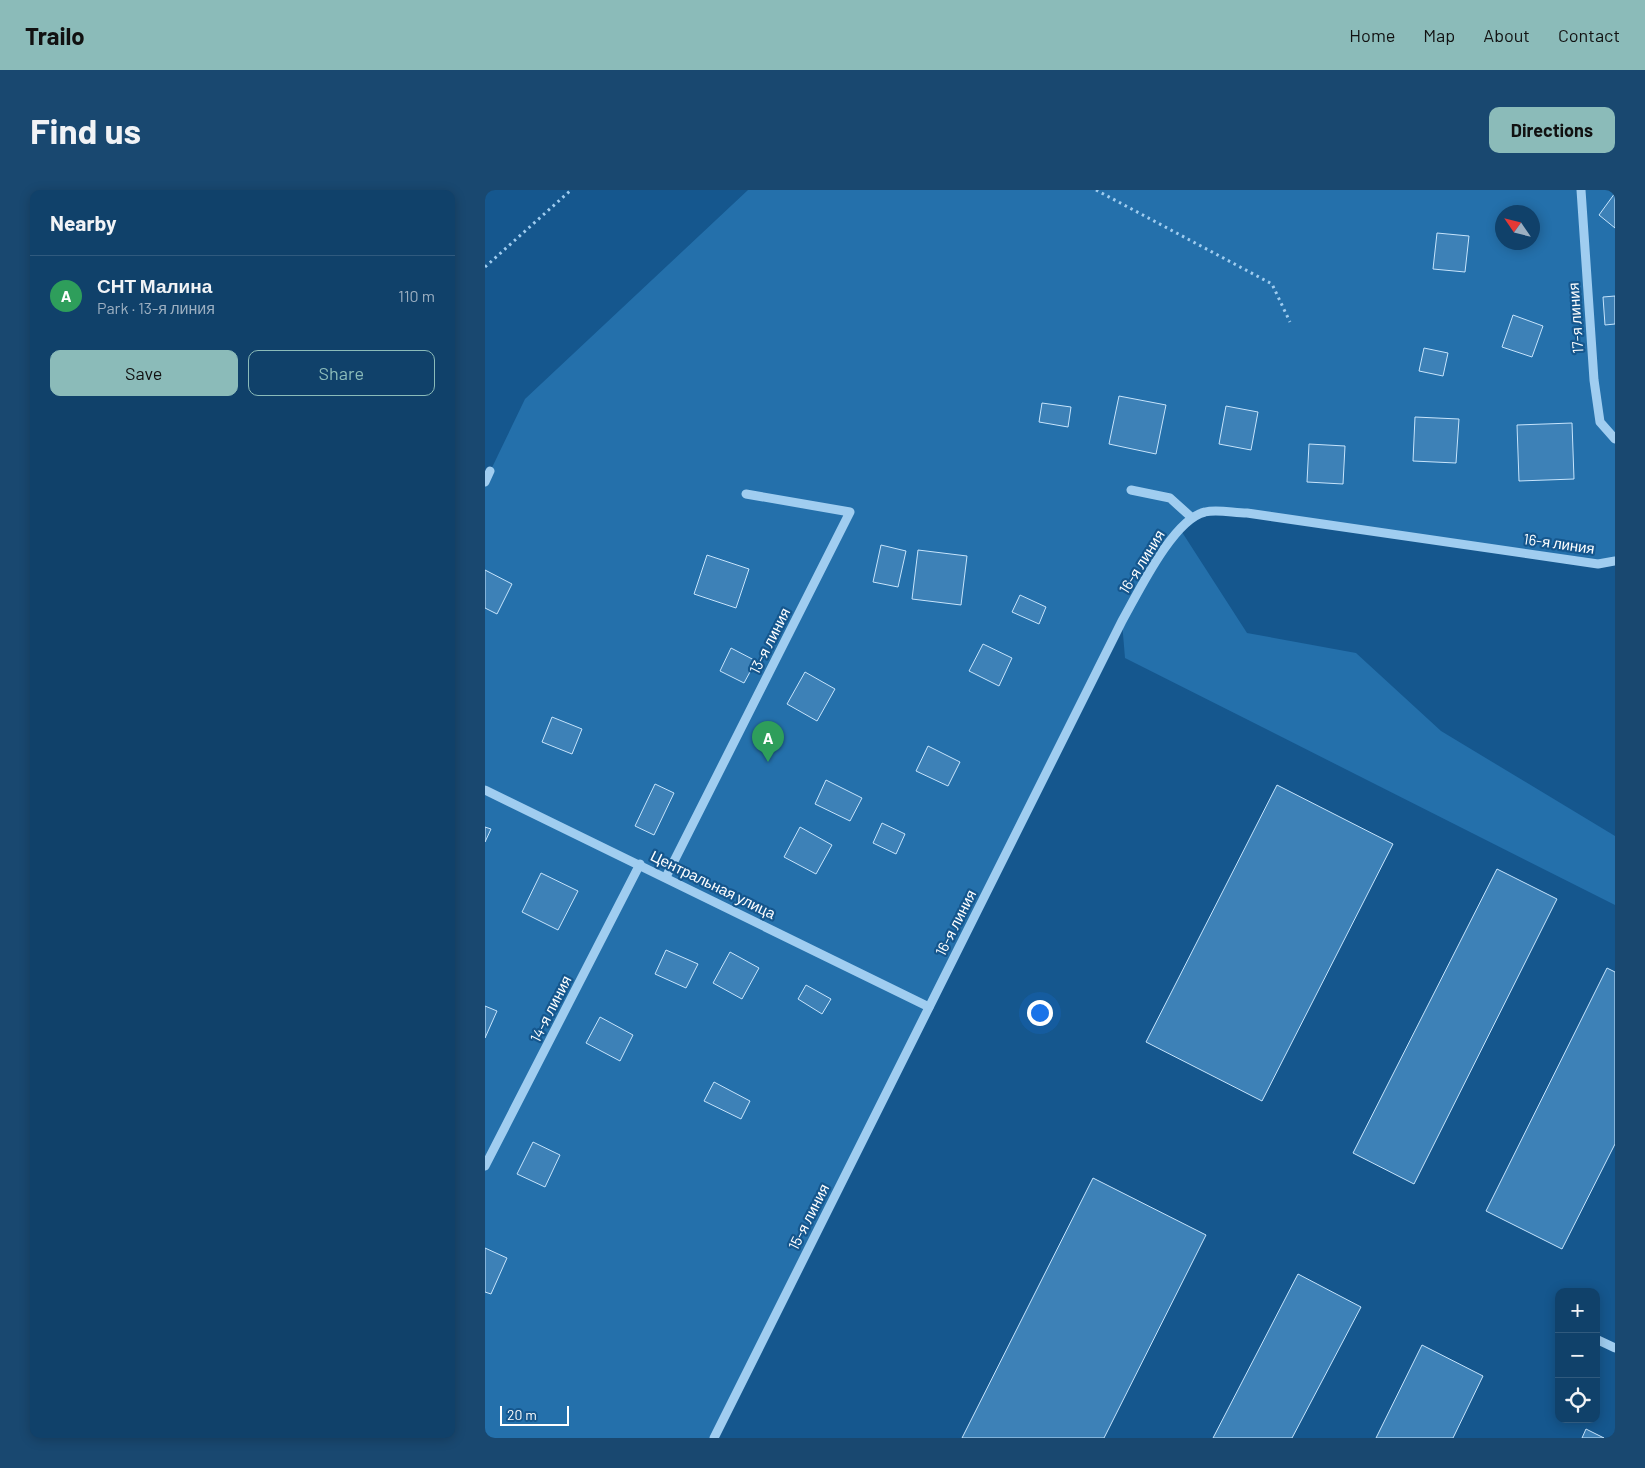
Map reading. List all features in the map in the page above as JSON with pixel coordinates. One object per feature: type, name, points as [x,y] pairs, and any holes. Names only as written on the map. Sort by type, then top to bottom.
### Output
[{"type":"street","name":"17-я линия","points":[[1581,190],[1595,388],[1600,422],[1615,439]]},
{"type":"street","points":[[485,482],[490,471]]},
{"type":"street","points":[[1131,490],[1169,498],[1191,518]]},
{"type":"street","name":"13-я линия","points":[[666,877],[850,512],[745,494]]},
{"type":"street","name":"16-я линия","points":[[929,1008],[1122,621],[1167,544],[1191,518],[1205,511],[1247,513],[1598,564],[1615,561]]},
{"type":"street","name":"Центральная улица","points":[[485,790],[641,864],[929,1008]]},
{"type":"street","name":"14-я линия","points":[[485,1166],[641,864]]},
{"type":"street","name":"15-я линия","points":[[714,1438],[929,1008]]},
{"type":"street","points":[[1600,1341],[1615,1348]]},
{"type":"path","points":[[485,267],[571,190]]},
{"type":"path","points":[[1096,190],[1272,284],[1290,322]]},
{"type":"shaded area","points":[[748,190],[1615,190],[1615,561],[1598,564],[1205,511],[1180,529],[1247,633],[1356,653],[1441,731],[1615,836],[1615,905],[1125,658],[1122,622],[714,1438],[485,1438],[485,482],[525,399]]},
{"type":"building","points":[[1615,193],[1615,228],[1599,215]]},
{"type":"building","points":[[1437,233],[1469,236],[1465,272],[1433,269]]},
{"type":"building","points":[[1615,296],[1615,324],[1605,325],[1603,297]]},
{"type":"building","points":[[1513,315],[1543,326],[1532,357],[1502,347]]},
{"type":"building","points":[[1424,348],[1448,353],[1443,376],[1419,371]]},
{"type":"building","points":[[1119,396],[1166,405],[1156,454],[1109,444]]},
{"type":"building","points":[[1042,403],[1071,407],[1068,427],[1039,422]]},
{"type":"building","points":[[1226,406],[1258,412],[1251,450],[1219,444]]},
{"type":"building","points":[[1415,417],[1459,419],[1456,463],[1413,461]]},
{"type":"building","points":[[1572,423],[1574,479],[1519,481],[1517,425]]},
{"type":"building","points":[[1309,444],[1345,446],[1343,484],[1307,482]]},
{"type":"building","points":[[881,545],[906,551],[898,587],[873,582]]},
{"type":"building","points":[[918,550],[967,556],[961,605],[912,599]]},
{"type":"building","points":[[707,555],[749,569],[736,608],[694,594]]},
{"type":"building","points":[[485,570],[512,584],[497,614],[485,608]]},
{"type":"building","points":[[1020,595],[1046,607],[1039,624],[1012,612]]},
{"type":"building","points":[[983,644],[1012,658],[999,686],[969,671]]},
{"type":"building","points":[[731,648],[756,661],[744,683],[720,671]]},
{"type":"building","points":[[805,672],[835,689],[817,721],[787,704]]},
{"type":"building","points":[[552,717],[582,729],[572,754],[542,742]]},
{"type":"building","points":[[928,746],[960,762],[948,786],[916,771]]},
{"type":"building","points":[[826,780],[862,798],[850,821],[815,804]]},
{"type":"building","points":[[655,784],[674,793],[654,835],[635,826]]},
{"type":"building","points":[[1277,785],[1393,844],[1262,1101],[1146,1042]]},
{"type":"building","points":[[882,823],[905,834],[896,854],[873,843]]},
{"type":"building","points":[[485,827],[491,829],[485,842]]},
{"type":"building","points":[[800,827],[832,845],[816,874],[784,857]]},
{"type":"building","points":[[1497,869],[1557,899],[1414,1184],[1353,1153]]},
{"type":"building","points":[[541,873],[578,891],[558,930],[522,912]]},
{"type":"building","points":[[666,950],[698,964],[686,988],[655,974]]},
{"type":"building","points":[[730,952],[759,968],[742,999],[713,983]]},
{"type":"building","points":[[1607,968],[1615,972],[1615,1144],[1562,1249],[1486,1211]]},
{"type":"building","points":[[806,985],[831,999],[822,1014],[798,999]]},
{"type":"building","points":[[485,1006],[497,1011],[485,1038]]},
{"type":"building","points":[[600,1017],[633,1035],[620,1061],[586,1043]]},
{"type":"building","points":[[714,1082],[750,1101],[741,1119],[704,1101]]},
{"type":"building","points":[[533,1142],[560,1155],[545,1187],[517,1174]]},
{"type":"building","points":[[1093,1178],[1206,1235],[1104,1438],[962,1438]]},
{"type":"building","points":[[485,1248],[507,1258],[491,1294],[485,1292]]},
{"type":"building","points":[[1298,1274],[1361,1307],[1292,1438],[1213,1438]]},
{"type":"building","points":[[1422,1345],[1483,1376],[1453,1438],[1376,1438]]},
{"type":"building","points":[[1586,1429],[1604,1438],[1582,1438]]},
{"type":"place","name":"СНТ Малина","points":[[768,762]]}]
